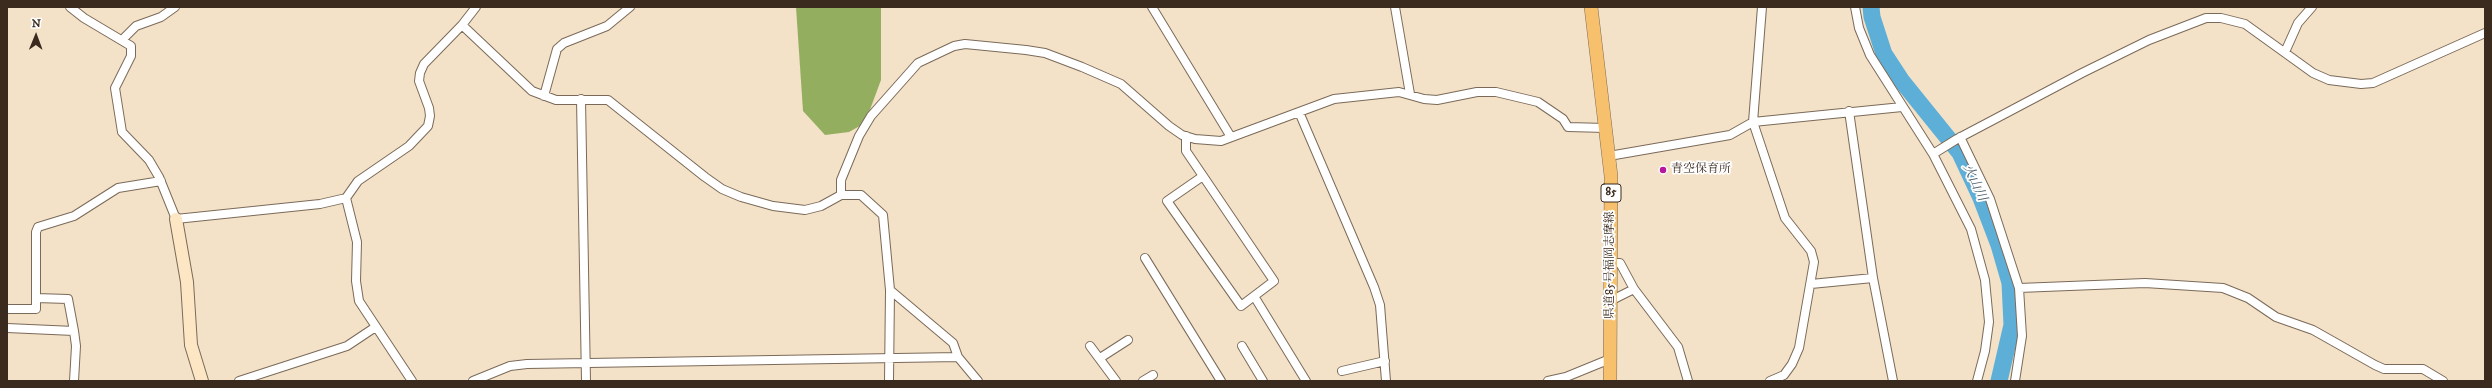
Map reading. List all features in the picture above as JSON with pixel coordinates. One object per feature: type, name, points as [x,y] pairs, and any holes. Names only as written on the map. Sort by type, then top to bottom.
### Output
[{"type":"main road","name":"県道85号福岡志摩線","points":[[1591,7],[1609,156],[1611,263],[1610,381]]},
{"type":"street","points":[[70,7],[91,22],[131,46],[131,56],[115,88],[122,132],[149,160],[161,181],[176,219],[188,282],[191,345],[202,381]]},
{"type":"street","points":[[122,40],[136,26],[162,17],[175,7]]},
{"type":"street","points":[[176,219],[320,204],[346,198],[358,181],[409,146],[428,126],[430,116],[429,108],[420,81],[420,73],[424,64],[462,25],[476,7]]},
{"type":"street","points":[[544,96],[557,49],[564,43],[608,26],[630,7]]},
{"type":"street","points":[[1152,7],[1231,137]]},
{"type":"street","points":[[1395,7],[1410,94]]},
{"type":"street","points":[[1762,7],[1753,122],[1785,218],[1811,251],[1814,262],[1799,348],[1792,364],[1784,375],[1770,381]]},
{"type":"street","points":[[1855,7],[1859,28],[1870,55],[1933,154],[1971,229],[1985,280],[1989,322],[1985,352],[1977,381]]},
{"type":"street","points":[[2285,52],[2298,23],[2312,7]]},
{"type":"street","points":[[1933,154],[1958,138],[2149,40],[2206,18],[2221,18],[2245,24],[2313,73],[2329,80],[2348,83],[2373,83],[2485,33]]},
{"type":"street","points":[[462,25],[519,81],[532,91],[556,100],[608,100],[722,189],[741,197],[773,206],[805,210],[821,206],[841,195],[862,195],[883,214],[890,290],[889,381]]},
{"type":"street","points":[[841,195],[842,180],[859,136],[871,116],[918,63],[954,46],[965,44],[1026,50],[1045,54],[1082,66],[1121,84],[1169,126],[1186,136],[1221,141],[1334,99],[1398,92],[1424,99],[1437,100],[1477,92],[1496,92],[1538,102],[1563,119],[1568,126],[1606,128]]},
{"type":"street","points":[[581,99],[586,381]]},
{"type":"street","points":[[1609,156],[1730,135],[1753,122],[1849,111],[1902,107]]},
{"type":"street","points":[[1849,111],[1873,278],[1893,381]]},
{"type":"street","points":[[1299,112],[1374,287],[1380,305],[1386,381]]},
{"type":"street","points":[[1186,136],[1186,151],[1203,176],[1274,281],[1241,306],[1167,201],[1203,176]]},
{"type":"street","points":[[1958,138],[1990,199],[2019,288],[2022,336],[2015,381]]},
{"type":"street","points":[[7,309],[36,310],[36,232],[38,227],[74,216],[118,188],[161,181]]},
{"type":"street","points":[[346,198],[357,242],[356,281],[359,301],[374,328],[412,381]]},
{"type":"street","points":[[1145,258],[1222,381]]},
{"type":"street","points":[[1611,263],[1620,263],[1634,289],[1678,347],[1688,381]]},
{"type":"street","points":[[1811,284],[1873,278]]},
{"type":"street","points":[[2019,288],[2145,283],[2223,288],[2248,298],[2276,317],[2313,330],[2375,366],[2384,369],[2423,369],[2443,381]]},
{"type":"street","points":[[1610,301],[1634,289]]},
{"type":"street","points":[[890,290],[953,343],[958,357],[978,381]]},
{"type":"street","points":[[1254,296],[1306,381]]},
{"type":"street","points":[[36,298],[68,299],[76,346],[74,381]]},
{"type":"street","points":[[7,328],[74,331]]},
{"type":"street","points":[[239,381],[347,346],[374,328]]},
{"type":"street","points":[[1100,358],[1128,340]]},
{"type":"street","points":[[1090,346],[1116,381]]},
{"type":"street","points":[[1242,346],[1263,381]]},
{"type":"street","points":[[473,381],[510,366],[527,364],[958,357]]},
{"type":"street","points":[[1548,381],[1566,377],[1610,359]]},
{"type":"street","points":[[1342,371],[1385,361]]},
{"type":"street","points":[[1143,381],[1153,375]]},
{"type":"green space","points":[[796,7],[881,7],[881,80],[865,123],[849,132],[825,135],[803,111]]},
{"type":"waterway","name":"火山川","points":[[1871,7],[1872,17],[1884,54],[1901,80],[1960,153],[1981,198],[1999,245],[2010,283],[2012,325],[1999,381]]},
{"type":"place","name":"青空保育所","points":[[1663,170]]}]
